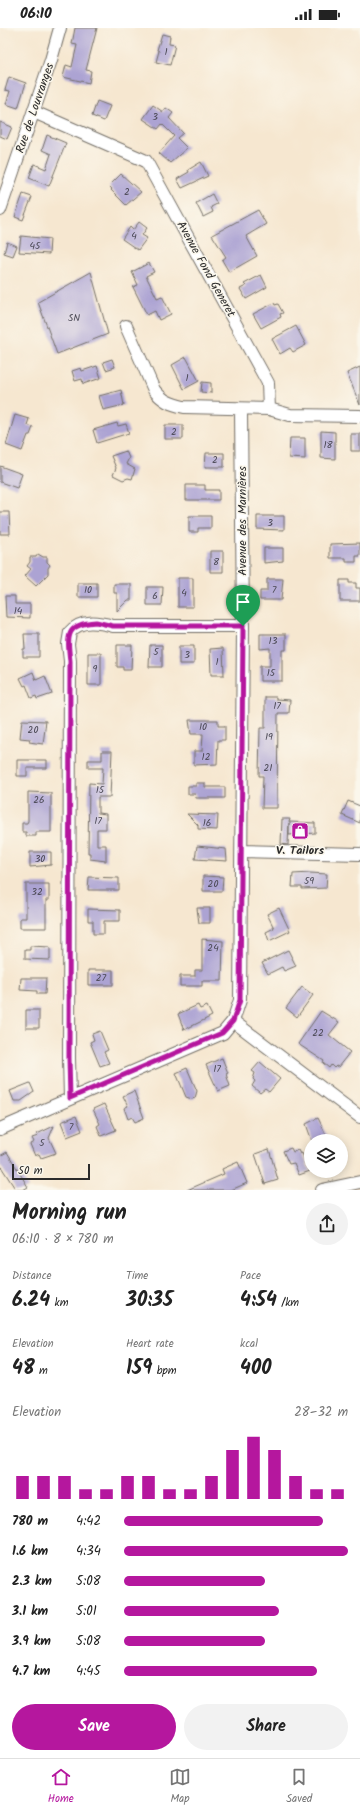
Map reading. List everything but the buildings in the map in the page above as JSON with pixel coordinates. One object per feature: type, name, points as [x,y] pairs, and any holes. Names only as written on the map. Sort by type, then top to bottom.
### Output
[{"type":"street","name":"Rue de Louvranges","points":[[0,210],[34,112],[60,28]]},
{"type":"street","name":"Avenue Fond Generet","points":[[34,112],[146,161],[268,382],[269,409]]},
{"type":"street","points":[[126,326],[154,390],[161,398],[170,404],[184,407],[240,410],[269,409],[290,415],[360,416]]},
{"type":"street","name":"Avenue des Marnières","points":[[233,1021],[240,1000],[242,851],[243,626],[240,410]]},
{"type":"street","points":[[70,1098],[70,661],[68,644],[70,632],[82,623],[96,622],[113,626],[243,626]]},
{"type":"street","points":[[242,851],[360,854]]},
{"type":"street","points":[[0,1130],[70,1098],[222,1033],[233,1021],[360,1117]]},
{"type":"street","points":[[322,1190],[360,1182]]},
{"type":"place","name":"V. Tailors","points":[[300,831]]},
{"type":"route","points":[[96,622],[113,626],[243,626],[240,1000],[233,1021],[222,1033],[70,1098],[70,661],[68,644],[70,632],[74,627],[82,623],[96,622]]}]
